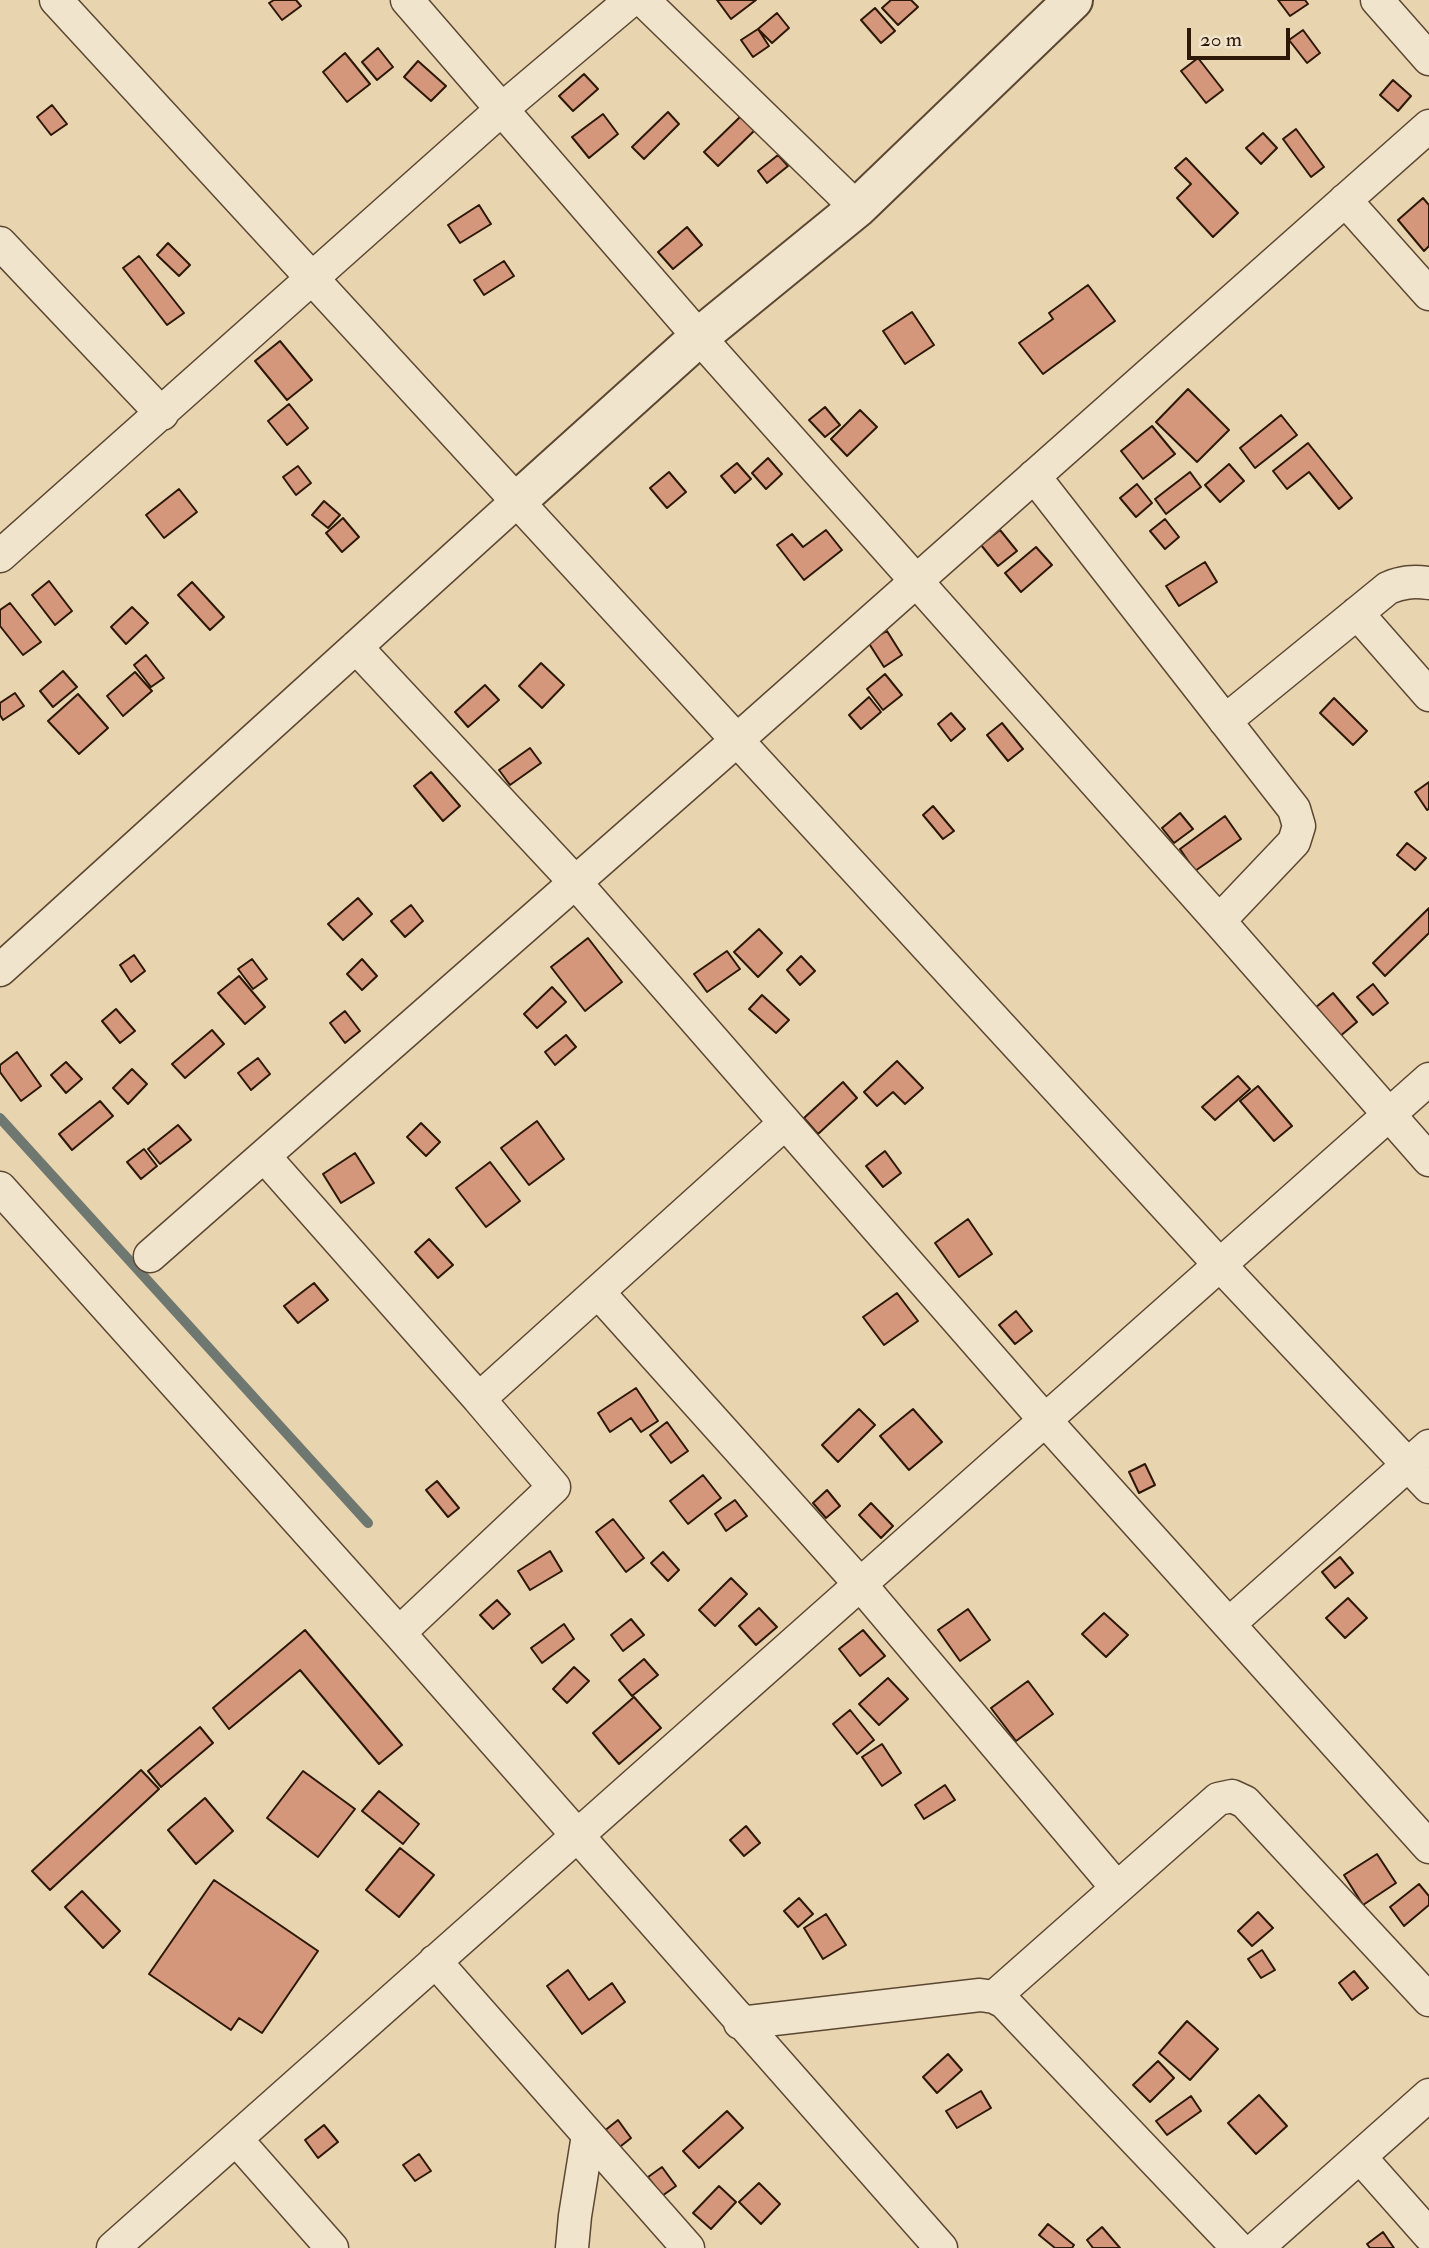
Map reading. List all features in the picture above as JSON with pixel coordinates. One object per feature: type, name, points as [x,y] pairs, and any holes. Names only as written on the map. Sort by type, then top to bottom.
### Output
[{"type":"street","points":[[56,0],[1219,1264],[1419,1455],[1429,1487]]},
{"type":"street","points":[[407,0],[699,337],[1429,1160]]},
{"type":"street","points":[[0,556],[502,110],[631,0]]},
{"type":"street","points":[[643,0],[857,208]]},
{"type":"street","points":[[0,970],[699,337],[857,208],[1073,0]]},
{"type":"street","points":[[1377,0],[1429,59]]},
{"type":"street","points":[[150,1256],[1429,126]]},
{"type":"street","points":[[1345,200],[1429,294]]},
{"type":"street","points":[[0,243],[162,414]]},
{"type":"street","points":[[1034,476],[1294,809],[1299,826],[1294,842],[1219,921]]},
{"type":"street","points":[[1225,720],[1388,588],[1413,581],[1429,583]]},
{"type":"street","points":[[1357,613],[1429,695]]},
{"type":"street","points":[[356,647],[575,882],[1044,1419],[1429,1847]]},
{"type":"street","points":[[113,2248],[1429,1079]]},
{"type":"street","points":[[479,1399],[785,1123]]},
{"type":"street","points":[[264,1156],[554,1487],[399,1633]]},
{"type":"street","points":[[0,1188],[399,1633],[941,2248]]},
{"type":"street","points":[[598,1292],[860,1584],[1117,1888]]},
{"type":"street","points":[[1229,1624],[1419,1455]]},
{"type":"street","points":[[994,1997],[1218,1800],[1233,1796],[1245,1802],[1429,2000]]},
{"type":"street","points":[[435,1961],[688,2248]]},
{"type":"street","points":[[740,2023],[980,1995],[994,1997],[1004,2002],[1238,2248]]},
{"type":"street","points":[[1257,2248],[1429,2095]]},
{"type":"street","points":[[572,2248],[588,2135]]},
{"type":"street","points":[[236,2139],[332,2248]]},
{"type":"street","points":[[1360,2157],[1429,2235]]},
{"type":"building","points":[[274,0],[296,0],[301,6],[282,20],[269,3]]},
{"type":"building","points":[[717,0],[756,0],[731,19]]},
{"type":"building","points":[[891,0],[911,0],[918,7],[898,25],[882,8]]},
{"type":"building","points":[[1278,0],[1305,0],[1308,4],[1290,16]]},
{"type":"building","points":[[875,8],[895,31],[881,43],[861,20]]},
{"type":"building","points":[[777,13],[789,28],[772,43],[758,29]]},
{"type":"building","points":[[758,29],[769,46],[753,57],[741,40]]},
{"type":"building","points":[[1303,30],[1320,53],[1307,63],[1289,40]]},
{"type":"building","points":[[378,48],[393,67],[377,80],[362,62]]},
{"type":"building","points":[[345,53],[370,84],[347,102],[323,72]]},
{"type":"building","points":[[1198,58],[1223,90],[1206,103],[1181,71]]},
{"type":"building","points":[[418,61],[446,86],[431,101],[404,77]]},
{"type":"building","points":[[584,74],[598,89],[573,111],[559,96]]},
{"type":"building","points":[[1393,80],[1411,96],[1398,111],[1380,95]]},
{"type":"building","points":[[52,105],[67,124],[51,135],[37,117]]},
{"type":"building","points":[[668,112],[679,124],[644,159],[632,147]]},
{"type":"building","points":[[603,114],[618,134],[589,158],[572,137]]},
{"type":"building","points":[[741,116],[755,130],[718,166],[704,152]]},
{"type":"building","points":[[1296,129],[1324,167],[1311,177],[1283,139]]},
{"type":"building","points":[[1263,133],[1277,148],[1261,164],[1246,148]]},
{"type":"building","points":[[778,155],[788,166],[767,183],[758,171]]},
{"type":"building","points":[[1186,158],[1238,213],[1213,237],[1177,198],[1191,184],[1175,168]]},
{"type":"building","points":[[1423,198],[1429,205],[1429,246],[1424,251],[1398,220]]},
{"type":"building","points":[[479,205],[491,224],[460,243],[448,225]]},
{"type":"building","points":[[687,227],[702,245],[673,269],[658,252]]},
{"type":"building","points":[[168,243],[190,265],[179,276],[157,255]]},
{"type":"building","points":[[139,256],[184,313],[167,325],[123,268]]},
{"type":"building","points":[[504,261],[514,276],[484,295],[474,280]]},
{"type":"building","points":[[1088,285],[1115,321],[1043,374],[1019,343],[1053,319],[1049,313]]},
{"type":"building","points":[[912,312],[934,345],[905,364],[883,331]]},
{"type":"building","points":[[280,341],[312,380],[287,400],[255,361]]},
{"type":"building","points":[[1188,389],[1229,430],[1197,462],[1156,422]]},
{"type":"building","points":[[289,404],[308,428],[287,445],[268,421]]},
{"type":"building","points":[[825,407],[840,425],[825,437],[809,420]]},
{"type":"building","points":[[860,410],[877,427],[847,456],[831,439]]},
{"type":"building","points":[[1281,415],[1297,435],[1255,468],[1240,448]]},
{"type":"building","points":[[1152,426],[1175,454],[1143,479],[1121,451]]},
{"type":"building","points":[[1308,443],[1352,498],[1339,509],[1309,472],[1287,489],[1273,471]]},
{"type":"building","points":[[768,458],[782,474],[766,489],[752,473]]},
{"type":"building","points":[[737,463],[751,479],[735,493],[721,476]]},
{"type":"building","points":[[1229,464],[1244,481],[1220,502],[1205,485]]},
{"type":"building","points":[[298,466],[311,483],[296,495],[283,477]]},
{"type":"building","points":[[669,472],[686,492],[667,508],[650,488]]},
{"type":"building","points":[[1190,472],[1201,487],[1166,514],[1155,499]]},
{"type":"building","points":[[1137,484],[1152,503],[1136,517],[1120,498]]},
{"type":"building","points":[[179,489],[197,512],[164,538],[146,515]]},
{"type":"building","points":[[324,501],[340,515],[328,528],[312,515]]},
{"type":"building","points":[[343,518],[359,537],[342,552],[326,533]]},
{"type":"building","points":[[1165,519],[1179,537],[1165,549],[1150,531]]},
{"type":"building","points":[[826,530],[842,550],[804,580],[777,545],[792,534],[803,547]]},
{"type":"building","points":[[1000,530],[1017,551],[998,566],[981,545]]},
{"type":"building","points":[[1036,547],[1052,565],[1021,592],[1005,573]]},
{"type":"building","points":[[1205,562],[1217,582],[1179,606],[1166,586]]},
{"type":"building","points":[[49,581],[72,611],[55,625],[32,595]]},
{"type":"building","points":[[192,582],[224,617],[210,630],[178,595]]},
{"type":"building","points":[[10,603],[41,642],[23,655],[0,626],[0,610]]},
{"type":"building","points":[[132,607],[148,623],[126,644],[111,627]]},
{"type":"building","points":[[887,631],[902,655],[884,667],[868,642]]},
{"type":"building","points":[[146,655],[164,678],[151,687],[134,665]]},
{"type":"building","points":[[541,663],[564,685],[542,708],[519,686]]},
{"type":"building","points":[[63,671],[77,687],[53,707],[40,691]]},
{"type":"building","points":[[135,672],[152,691],[123,716],[107,696]]},
{"type":"building","points":[[885,674],[902,695],[883,710],[867,689]]},
{"type":"building","points":[[485,685],[499,700],[468,727],[455,712]]},
{"type":"building","points":[[15,693],[24,706],[3,720],[0,703]]},
{"type":"building","points":[[78,694],[108,728],[79,754],[48,721]]},
{"type":"building","points":[[869,697],[881,712],[861,729],[849,715]]},
{"type":"building","points":[[1334,698],[1367,731],[1353,745],[1320,713]]},
{"type":"building","points":[[951,713],[965,729],[951,741],[938,724]]},
{"type":"building","points":[[1002,723],[1023,749],[1008,761],[987,735]]},
{"type":"building","points":[[530,748],[541,763],[510,785],[499,770]]},
{"type":"building","points":[[431,772],[460,806],[443,821],[414,786]]},
{"type":"building","points":[[1429,782],[1429,809],[1427,810],[1415,792]]},
{"type":"building","points":[[933,806],[954,831],[943,839],[923,815]]},
{"type":"building","points":[[1180,813],[1193,829],[1174,843],[1162,828]]},
{"type":"building","points":[[1225,816],[1241,839],[1195,871],[1180,849]]},
{"type":"building","points":[[1407,843],[1426,858],[1415,870],[1397,855]]},
{"type":"building","points":[[358,898],[372,914],[343,940],[328,924]]},
{"type":"building","points":[[411,905],[423,921],[405,937],[391,921]]},
{"type":"building","points":[[1429,908],[1429,933],[1385,976],[1373,963]]},
{"type":"building","points":[[759,929],[782,953],[758,977],[734,952]]},
{"type":"building","points":[[588,938],[622,982],[585,1011],[551,967]]},
{"type":"building","points":[[727,951],[740,969],[707,992],[694,974]]},
{"type":"building","points":[[134,955],[145,971],[131,982],[120,965]]},
{"type":"building","points":[[801,956],[815,971],[800,985],[787,970]]},
{"type":"building","points":[[252,959],[267,979],[253,989],[238,969]]},
{"type":"building","points":[[362,959],[377,976],[362,990],[347,974]]},
{"type":"building","points":[[239,976],[265,1007],[245,1024],[218,993]]},
{"type":"building","points":[[1373,984],[1388,1003],[1373,1015],[1357,997]]},
{"type":"building","points":[[552,987],[566,1002],[537,1028],[524,1014]]},
{"type":"building","points":[[1333,993],[1357,1022],[1339,1037],[1315,1008]]},
{"type":"building","points":[[762,995],[789,1020],[776,1033],[749,1009]]},
{"type":"building","points":[[116,1009],[135,1031],[120,1043],[102,1021]]},
{"type":"building","points":[[345,1011],[360,1031],[345,1043],[330,1023]]},
{"type":"building","points":[[212,1030],[224,1044],[185,1078],[172,1064]]},
{"type":"building","points":[[566,1035],[576,1047],[555,1065],[545,1052]]},
{"type":"building","points":[[17,1052],[41,1086],[21,1101],[0,1072],[0,1065]]},
{"type":"building","points":[[258,1058],[270,1074],[251,1090],[238,1073]]},
{"type":"building","points":[[897,1061],[923,1088],[905,1104],[893,1092],[877,1106],[864,1092]]},
{"type":"building","points":[[66,1062],[82,1079],[66,1093],[51,1075]]},
{"type":"building","points":[[132,1069],[147,1084],[128,1104],[113,1088]]},
{"type":"building","points":[[1238,1076],[1250,1089],[1215,1120],[1202,1107]]},
{"type":"building","points":[[843,1082],[857,1098],[818,1134],[804,1118]]},
{"type":"building","points":[[1258,1086],[1292,1126],[1274,1141],[1240,1101]]},
{"type":"building","points":[[100,1101],[113,1116],[72,1150],[59,1134]]},
{"type":"building","points":[[537,1121],[564,1159],[529,1185],[501,1148]]},
{"type":"building","points":[[421,1123],[440,1142],[426,1156],[407,1137]]},
{"type":"building","points":[[178,1125],[191,1140],[160,1164],[148,1149]]},
{"type":"building","points":[[144,1149],[157,1166],[141,1179],[127,1162]]},
{"type":"building","points":[[885,1151],[901,1173],[883,1187],[866,1166]]},
{"type":"building","points":[[355,1153],[374,1183],[341,1203],[323,1174]]},
{"type":"building","points":[[490,1162],[520,1201],[486,1227],[456,1188]]},
{"type":"building","points":[[968,1219],[992,1254],[959,1277],[935,1243]]},
{"type":"building","points":[[429,1239],[453,1265],[438,1278],[415,1252]]},
{"type":"building","points":[[314,1283],[328,1300],[298,1323],[284,1306]]},
{"type":"building","points":[[897,1293],[918,1321],[884,1345],[863,1317]]},
{"type":"building","points":[[1016,1311],[1032,1331],[1015,1344],[999,1325]]},
{"type":"building","points":[[636,1388],[658,1421],[641,1432],[631,1418],[610,1432],[598,1413]]},
{"type":"building","points":[[859,1409],[875,1425],[838,1462],[822,1445]]},
{"type":"building","points":[[913,1409],[942,1442],[909,1470],[880,1436]]},
{"type":"building","points":[[667,1422],[688,1451],[671,1463],[650,1435]]},
{"type":"building","points":[[1145,1464],[1155,1485],[1139,1493],[1129,1472]]},
{"type":"building","points":[[703,1475],[721,1498],[688,1524],[670,1501]]},
{"type":"building","points":[[437,1481],[459,1508],[448,1517],[426,1490]]},
{"type":"building","points":[[827,1490],[840,1506],[826,1518],[813,1503]]},
{"type":"building","points":[[735,1500],[747,1516],[726,1531],[715,1514]]},
{"type":"building","points":[[871,1503],[893,1526],[881,1538],[859,1515]]},
{"type":"building","points":[[613,1519],[644,1558],[626,1572],[596,1532]]},
{"type":"building","points":[[550,1551],[562,1571],[530,1590],[518,1571]]},
{"type":"building","points":[[663,1552],[679,1570],[668,1581],[651,1563]]},
{"type":"building","points":[[1340,1557],[1353,1573],[1335,1588],[1322,1572]]},
{"type":"building","points":[[731,1578],[747,1594],[715,1626],[699,1610]]},
{"type":"building","points":[[1348,1598],[1367,1618],[1345,1638],[1326,1618]]},
{"type":"building","points":[[497,1600],[510,1614],[493,1629],[480,1615]]},
{"type":"building","points":[[759,1608],[777,1627],[756,1645],[739,1626]]},
{"type":"building","points":[[968,1609],[990,1640],[960,1661],[938,1630]]},
{"type":"building","points":[[1104,1613],[1128,1635],[1106,1657],[1082,1634]]},
{"type":"building","points":[[631,1619],[644,1635],[623,1651],[611,1635]]},
{"type":"building","points":[[564,1624],[574,1639],[542,1663],[531,1648]]},
{"type":"building","points":[[305,1630],[402,1745],[379,1764],[300,1670],[229,1729],[213,1708]]},
{"type":"building","points":[[863,1630],[885,1656],[860,1676],[839,1649]]},
{"type":"building","points":[[644,1659],[658,1675],[632,1696],[619,1680]]},
{"type":"building","points":[[574,1667],[589,1681],[567,1703],[553,1689]]},
{"type":"building","points":[[888,1678],[908,1699],[879,1725],[859,1704]]},
{"type":"building","points":[[1028,1681],[1053,1714],[1016,1741],[991,1708]]},
{"type":"building","points":[[634,1697],[661,1728],[619,1764],[593,1733]]},
{"type":"building","points":[[850,1710],[874,1740],[857,1754],[833,1724]]},
{"type":"building","points":[[200,1727],[213,1743],[161,1787],[148,1771]]},
{"type":"building","points":[[882,1744],[901,1773],[882,1786],[862,1757]]},
{"type":"building","points":[[141,1770],[159,1789],[50,1890],[32,1871]]},
{"type":"building","points":[[303,1771],[355,1809],[318,1857],[267,1818]]},
{"type":"building","points":[[945,1785],[955,1800],[924,1819],[915,1805]]},
{"type":"building","points":[[379,1791],[419,1824],[403,1844],[362,1811]]},
{"type":"building","points":[[205,1798],[233,1831],[196,1864],[168,1830]]},
{"type":"building","points":[[746,1826],[760,1843],[744,1856],[730,1840]]},
{"type":"building","points":[[400,1848],[434,1875],[399,1917],[366,1890]]},
{"type":"building","points":[[1377,1854],[1396,1883],[1363,1905],[1344,1875]]},
{"type":"building","points":[[214,1880],[318,1951],[262,2033],[239,2018],[231,2030],[149,1974]]},
{"type":"building","points":[[1419,1884],[1429,1896],[1429,1905],[1404,1926],[1390,1907]]},
{"type":"building","points":[[82,1891],[120,1931],[103,1948],[65,1907]]},
{"type":"building","points":[[799,1898],[813,1914],[798,1927],[784,1911]]},
{"type":"building","points":[[1258,1912],[1273,1928],[1252,1946],[1238,1931]]},
{"type":"building","points":[[826,1914],[846,1945],[823,1959],[804,1928]]},
{"type":"building","points":[[1262,1950],[1275,1970],[1261,1978],[1248,1959]]},
{"type":"building","points":[[568,1970],[589,2000],[612,1983],[625,2002],[582,2034],[547,1986]]},
{"type":"building","points":[[1354,1971],[1368,1988],[1352,2000],[1339,1983]]},
{"type":"building","points":[[1187,2021],[1218,2049],[1190,2080],[1159,2053]]},
{"type":"building","points":[[948,2054],[962,2070],[937,2093],[923,2077]]},
{"type":"building","points":[[1158,2061],[1174,2078],[1150,2102],[1133,2085]]},
{"type":"building","points":[[981,2091],[991,2108],[957,2128],[946,2111]]},
{"type":"building","points":[[1259,2095],[1287,2126],[1256,2154],[1228,2123]]},
{"type":"building","points":[[1191,2096],[1201,2111],[1167,2135],[1156,2121]]},
{"type":"building","points":[[727,2111],[743,2128],[699,2168],[683,2151]]},
{"type":"building","points":[[618,2120],[631,2138],[616,2150],[603,2132]]},
{"type":"building","points":[[324,2125],[338,2142],[318,2158],[305,2140]]},
{"type":"building","points":[[419,2154],[431,2171],[415,2181],[403,2165]]},
{"type":"building","points":[[662,2167],[676,2186],[662,2196],[648,2177]]},
{"type":"building","points":[[759,2183],[780,2204],[761,2224],[739,2202]]},
{"type":"building","points":[[719,2186],[736,2202],[711,2229],[693,2213]]},
{"type":"building","points":[[1048,2224],[1074,2245],[1072,2248],[1055,2248],[1039,2235]]},
{"type":"building","points":[[1102,2227],[1120,2248],[1093,2248],[1087,2240]]},
{"type":"building","points":[[1383,2232],[1394,2248],[1370,2248],[1367,2244]]},
{"type":"waterway","points":[[0,1118],[368,1523]]}]
